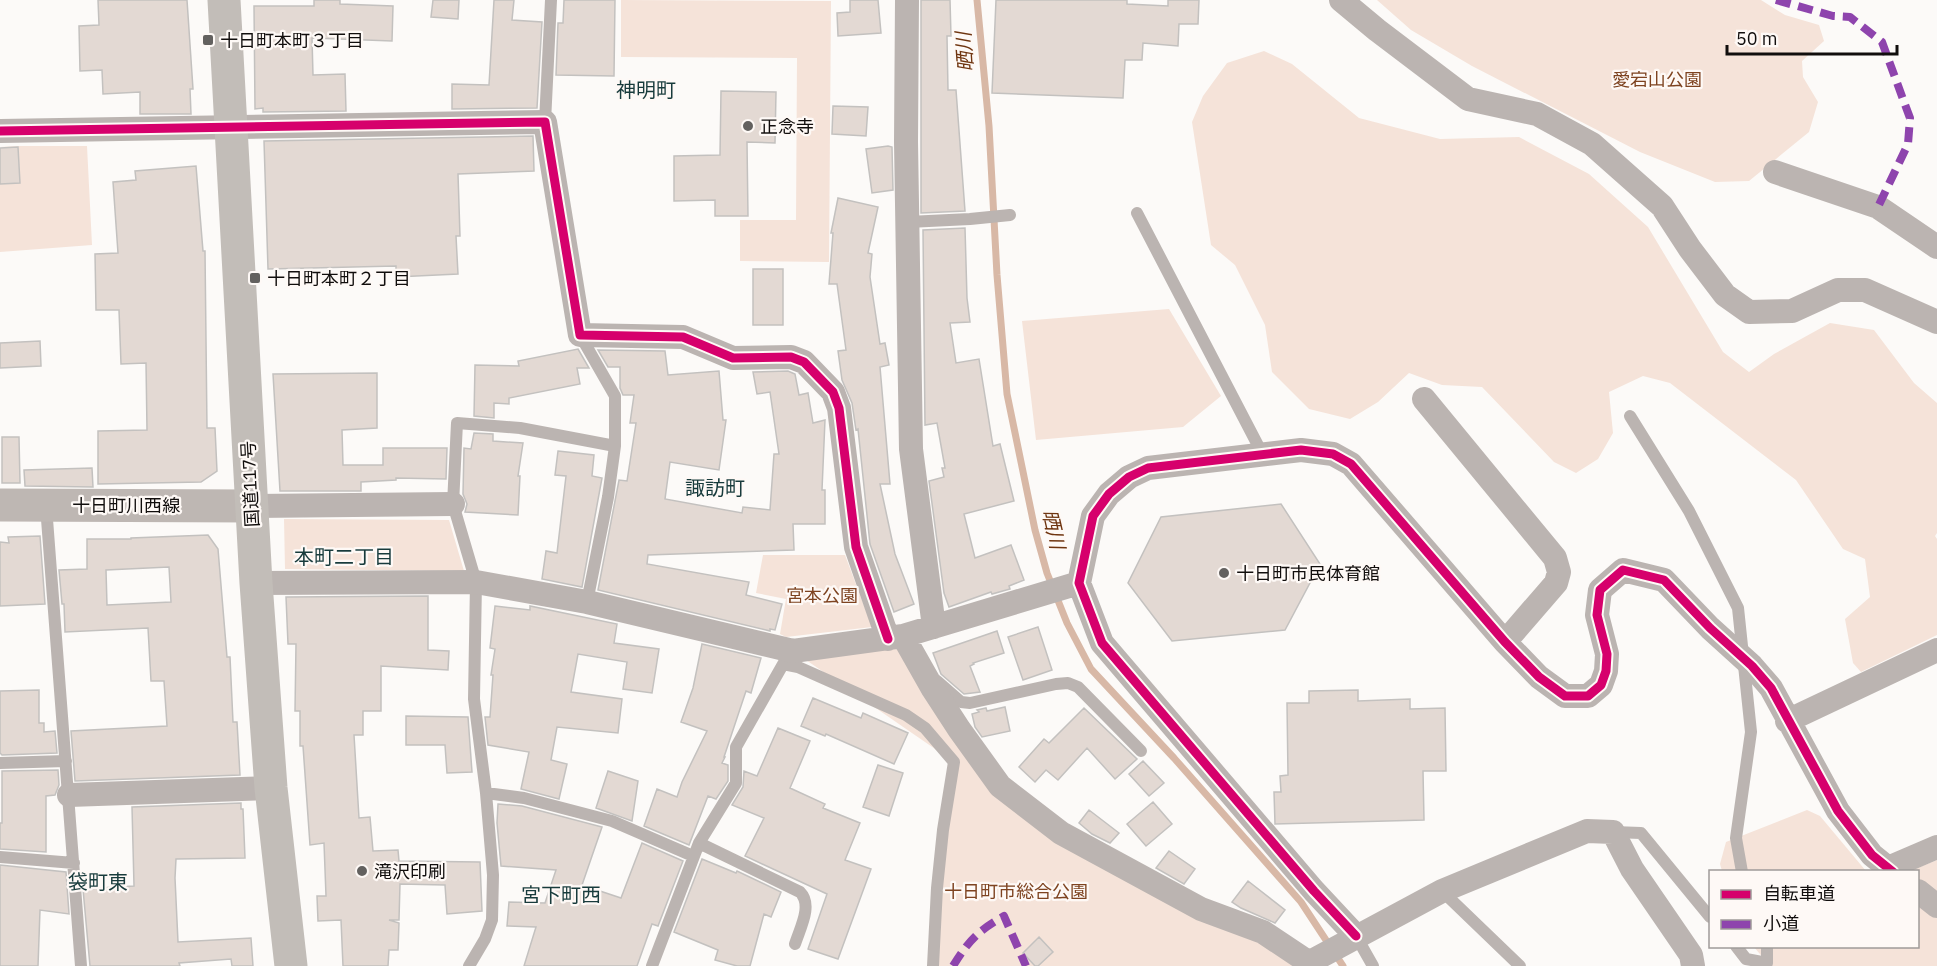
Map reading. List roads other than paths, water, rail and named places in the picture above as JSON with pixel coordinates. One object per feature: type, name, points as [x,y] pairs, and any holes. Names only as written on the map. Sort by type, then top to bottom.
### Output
[{"type":"highway","name":"国道117号","points":[[224,0],[256,583],[272,788],[291,966]]},
{"type":"main road","name":"十日町川西線","points":[[0,505],[252,506]]},
{"type":"street","points":[[907,0],[911,449],[933,627]]},
{"type":"street","points":[[1341,0],[1468,99],[1537,114],[1592,144],[1662,206],[1690,249],[1725,295],[1749,312],[1792,311],[1838,290],[1865,290],[1937,322]]},
{"type":"street","points":[[0,131],[545,122],[580,335],[683,337],[733,358],[791,357],[804,362],[833,392],[839,408],[856,547],[896,638],[918,664],[959,729],[1000,786],[1053,826],[1143,879],[1201,909],[1263,932],[1312,964],[1356,936],[1442,891],[1587,831],[1613,832],[1632,869],[1691,956],[1693,966]]},
{"type":"street","points":[[1775,172],[1878,207],[1937,247]]},
{"type":"street","points":[[1424,399],[1555,558],[1559,572],[1556,583],[1505,642]]},
{"type":"street","points":[[1356,936],[1314,891],[1102,643],[1072,585],[1093,516],[1109,494],[1129,477],[1148,468],[1301,450],[1333,454],[1351,464],[1505,642],[1539,677],[1565,696],[1588,696],[1601,685],[1606,671],[1607,654],[1597,615],[1600,590],[1623,570],[1664,580],[1771,688],[1838,811],[1872,855],[1890,870],[1937,847]]},
{"type":"street","points":[[252,506],[453,504]]},
{"type":"street","points":[[256,583],[476,582],[587,602],[788,658],[896,638],[1072,585]]},
{"type":"street","points":[[1788,721],[1937,650]]},
{"type":"street","points":[[69,795],[272,788]]},
{"type":"street","points":[[1919,892],[1937,906]]},
{"type":"lane","points":[[545,122],[551,0]]},
{"type":"lane","points":[[1137,213],[1263,454]]},
{"type":"lane","points":[[908,222],[1010,215]]},
{"type":"lane","points":[[580,335],[615,396],[615,447],[608,497],[587,602]]},
{"type":"lane","points":[[1630,416],[1689,511],[1738,608],[1751,732],[1736,838],[1742,870]]},
{"type":"lane","points":[[469,966],[486,939],[492,920],[493,875],[486,793],[474,699],[476,582],[453,504],[458,423],[520,428],[615,447]]},
{"type":"lane","points":[[46,505],[81,966]]},
{"type":"lane","points":[[652,966],[693,856],[736,783],[736,747],[788,658],[798,667],[906,715],[925,728],[954,762],[939,865],[933,966]]},
{"type":"lane","points":[[918,664],[961,702],[970,703],[1068,683],[1078,687],[1141,751]]},
{"type":"lane","points":[[0,763],[66,761]]},
{"type":"lane","points":[[486,793],[524,798],[612,821],[693,856]]},
{"type":"lane","points":[[1613,832],[1641,833],[1709,916]]},
{"type":"lane","points":[[699,843],[800,892],[806,898],[806,906],[795,944]]},
{"type":"lane","points":[[0,857],[74,863]]},
{"type":"lane","points":[[1442,891],[1520,966]]},
{"type":"lane","points":[[1356,936],[1373,966]]},
{"type":"lane","points":[[1738,948],[1746,959],[1767,963],[1767,948]]},
{"type":"waterway","name":"晒川","points":[[977,0],[989,126],[997,275],[1007,394],[1035,530],[1047,573],[1067,623],[1091,669],[1174,758],[1301,902],[1343,966]]},
{"type":"place","name":"十日町本町３丁目","points":[[208,40]]},
{"type":"place","name":"正念寺","points":[[748,126]]},
{"type":"place","name":"十日町本町２丁目","points":[[255,278]]},
{"type":"place","name":"十日町市民体育館","points":[[1224,573]]},
{"type":"place","name":"滝沢印刷","points":[[362,871]]},
{"type":"district","name":"神明町","points":[[646,89]]},
{"type":"district","name":"諏訪町","points":[[715,487]]},
{"type":"district","name":"本町二丁目","points":[[344,556]]},
{"type":"district","name":"袋町東","points":[[98,881]]},
{"type":"district","name":"宮下町西","points":[[561,894]]},
{"type":"park label","name":"愛宕山公園","points":[[1657,79]]},
{"type":"park label","name":"宮本公園","points":[[822,595]]},
{"type":"park label","name":"十日町市総合公園","points":[[1016,891]]}]
